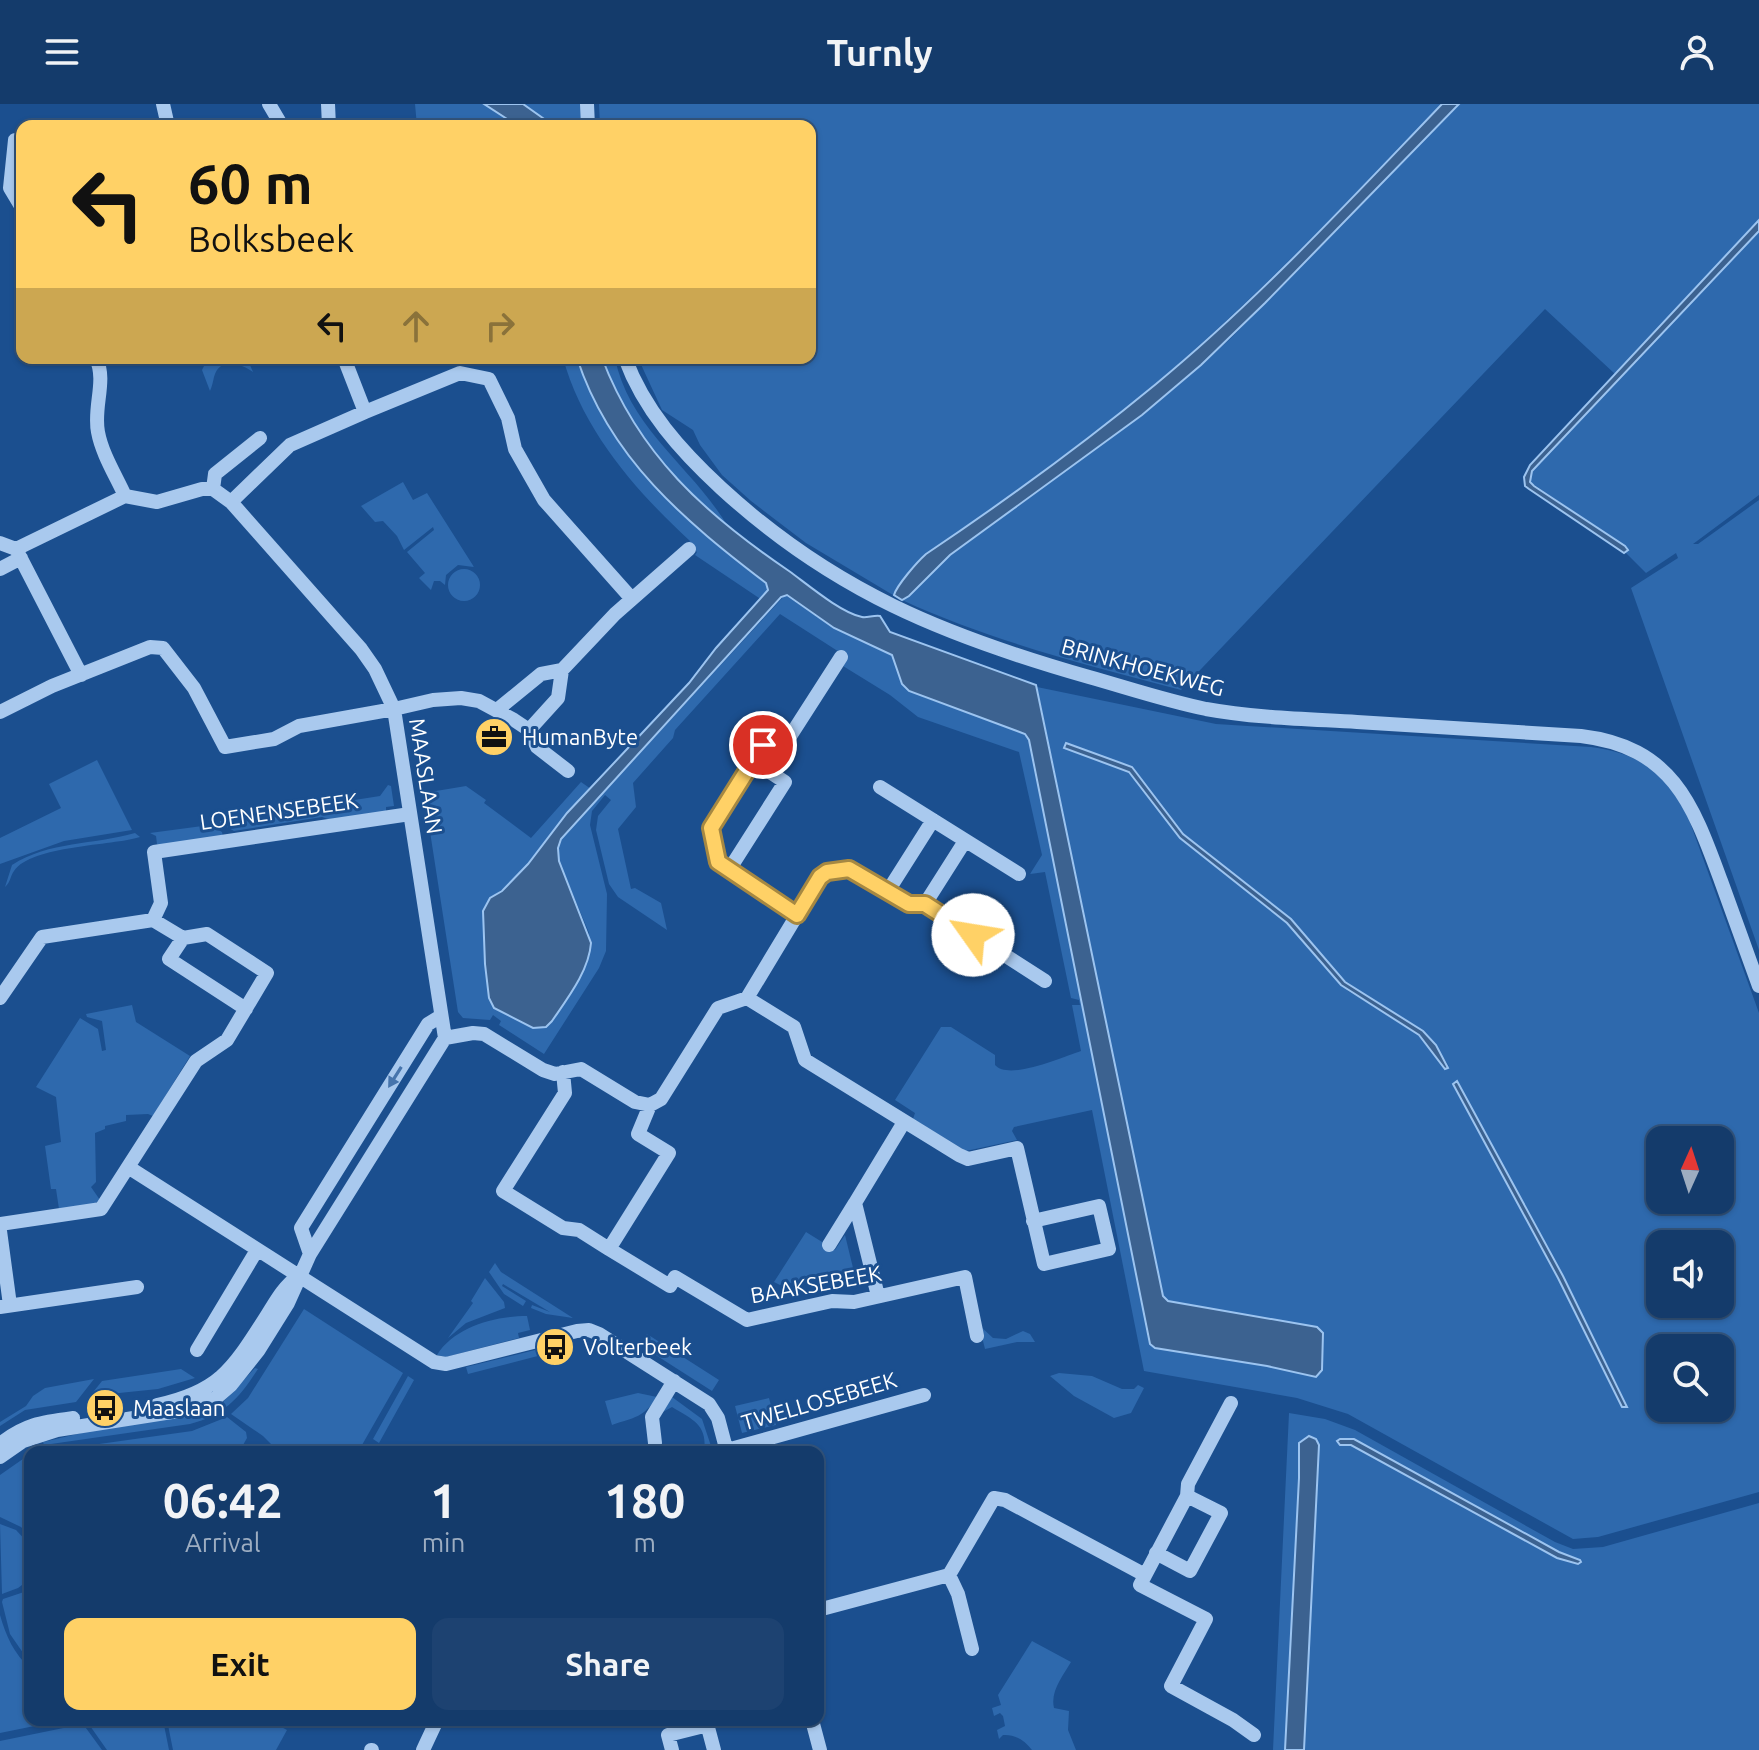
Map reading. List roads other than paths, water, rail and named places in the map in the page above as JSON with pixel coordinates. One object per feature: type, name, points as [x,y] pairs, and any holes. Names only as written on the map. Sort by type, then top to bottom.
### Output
[{"type":"street","points":[[5,191],[15,140]]},
{"type":"street","points":[[99,364],[101,369],[97,429],[125,496]]},
{"type":"street","points":[[346,364],[365,412]]},
{"type":"street","name":"BRINKHOEKWEG","points":[[628,364],[655,417],[690,460],[746,511],[844,581],[938,627],[1058,668],[1206,709],[1269,717],[1603,738],[1632,749],[1670,777],[1691,804],[1759,986]]},
{"type":"street","points":[[231,502],[290,445],[460,373],[489,379],[508,418],[515,449],[544,500],[632,599]]},
{"type":"street","points":[[0,569],[18,554],[125,496],[157,502],[202,489],[213,489],[215,474],[260,438]]},
{"type":"street","name":"MAASLAAN","points":[[213,489],[231,502],[361,649],[375,669],[394,709],[445,1038]]},
{"type":"street","points":[[0,543],[18,554],[81,675]]},
{"type":"street","points":[[497,710],[541,674],[562,670],[632,599],[689,549]]},
{"type":"street","points":[[0,712],[150,647],[163,648],[194,688],[225,747],[274,739],[299,726],[424,701],[455,698],[479,701],[529,730],[537,747],[568,771]]},
{"type":"street","points":[[797,915],[718,862],[711,828],[774,729],[789,738],[841,657]]},
{"type":"street","points":[[529,730],[558,698],[562,670]]},
{"type":"street","points":[[729,870],[785,782],[753,761]]},
{"type":"street","points":[[880,787],[1019,874]]},
{"type":"street","name":"LOENENSEBEEK","points":[[153,920],[161,903],[154,852],[410,814]]},
{"type":"street","points":[[888,891],[933,820]]},
{"type":"street","points":[[925,904],[965,841]]},
{"type":"street","points":[[609,1249],[669,1153],[638,1134],[650,1105],[661,1099],[718,1008],[747,998],[820,877],[827,872],[849,869],[909,904],[925,904],[1045,981]]},
{"type":"street","points":[[0,998],[42,937],[153,920],[183,938],[207,934],[267,973],[227,1040],[196,1061],[101,1209],[0,1224]]},
{"type":"street","points":[[183,938],[169,959],[246,1009]]},
{"type":"street","points":[[747,998],[794,1027],[805,1060],[968,1159],[1017,1148],[1033,1221],[1044,1264],[1109,1249],[1099,1206],[1033,1221]]},
{"type":"street","points":[[310,1254],[301,1228],[428,1024],[441,1016]]},
{"type":"street","points":[[0,1457],[36,1435],[191,1409],[216,1398],[231,1385],[258,1351],[288,1303],[310,1254],[445,1038],[484,1034],[543,1070],[555,1074],[581,1069],[635,1102],[650,1105]]},
{"type":"street","name":"BAAKSEBEEK","points":[[563,1072],[565,1093],[503,1191],[563,1228],[579,1230],[670,1286],[675,1277],[747,1320],[832,1301],[854,1302],[965,1277],[977,1336]]},
{"type":"street","name":"BAAKSEBEEK","points":[[829,1245],[904,1122]]},
{"type":"street","points":[[128,1167],[434,1362],[446,1364],[577,1331],[589,1330],[599,1334],[709,1404],[718,1418],[726,1446]]},
{"type":"street","points":[[855,1203],[878,1296]]},
{"type":"street","points":[[0,1231],[5,1306],[137,1287]]},
{"type":"street","points":[[197,1350],[257,1250]]},
{"type":"street","points":[[0,1444],[20,1429],[33,1424],[149,1407],[187,1398],[205,1390],[249,1344],[283,1288],[298,1276]]},
{"type":"street","points":[[655,1443],[652,1417],[674,1381]]},
{"type":"street","name":"TWELLOSEBEEK","points":[[745,1446],[844,1415],[924,1395]]},
{"type":"street","points":[[1231,1403],[1140,1585],[1206,1619],[1171,1686],[1254,1735]]},
{"type":"street","points":[[1156,1553],[1190,1571],[1221,1513],[1187,1496]]},
{"type":"street","points":[[824,1608],[949,1575],[994,1498],[1005,1500],[1145,1575]]},
{"type":"street","points":[[949,1575],[958,1594],[972,1649]]},
{"type":"street","points":[[423,1750],[434,1726]]},
{"type":"street","points":[[672,1750],[668,1735],[695,1726]]},
{"type":"street","points":[[708,1726],[714,1750]]},
{"type":"street","points":[[814,1726],[820,1750]]},
{"type":"place","name":"HumanByte","points":[[494,737]]},
{"type":"place","name":"Volterbeek","points":[[555,1347]]},
{"type":"place","name":"Maaslaan","points":[[105,1408]]}]
